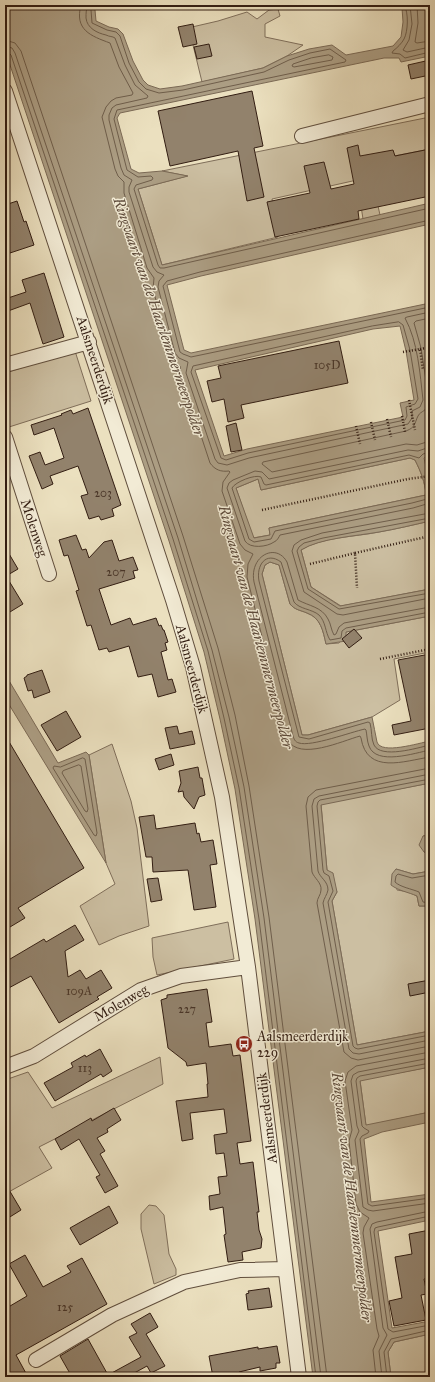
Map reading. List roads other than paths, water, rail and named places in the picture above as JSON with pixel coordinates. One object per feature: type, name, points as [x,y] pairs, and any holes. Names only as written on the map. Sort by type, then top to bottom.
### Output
[{"type":"street","name":"Aalsmeerderdijk","points":[[5,91],[89,342],[173,600],[193,667],[222,797],[248,967],[299,1377]]},
{"type":"street","points":[[302,136],[430,104]]},
{"type":"street","points":[[5,365],[89,342]]},
{"type":"street","name":"Molenweg","points":[[5,437],[49,574]]},
{"type":"street","name":"Molenweg","points":[[5,1067],[34,1056],[141,990],[181,976],[248,967]]},
{"type":"street","points":[[36,1360],[112,1315],[184,1282],[240,1270],[285,1269]]},
{"type":"water","name":"Ringvaart van de Haarlemmermeerpolder","points":[[5,5],[100,5],[95,10],[96,21],[118,29],[123,34],[133,61],[143,80],[148,85],[160,89],[182,86],[263,68],[287,56],[309,49],[332,45],[346,55],[393,46],[401,37],[403,22],[402,8],[397,5],[430,5],[430,56],[401,62],[399,58],[384,58],[120,113],[117,118],[131,169],[139,173],[162,171],[188,176],[138,189],[162,265],[430,203],[430,224],[167,285],[184,350],[191,353],[430,303],[430,455],[424,458],[430,485],[430,521],[385,531],[328,540],[301,550],[311,587],[340,606],[430,589],[430,616],[346,632],[346,641],[326,644],[321,626],[315,618],[312,615],[296,609],[290,604],[279,565],[270,562],[265,565],[262,574],[302,735],[308,735],[372,717],[377,742],[380,746],[385,748],[393,748],[430,741],[430,783],[321,805],[327,870],[333,873],[337,892],[332,901],[357,1045],[430,1031],[430,1067],[360,1081],[366,1125],[430,1112],[430,1122],[382,1132],[364,1139],[371,1202],[430,1194],[430,1220],[378,1231],[392,1328],[430,1321],[430,1334],[394,1342],[388,1352],[391,1377],[313,1377],[255,919],[235,789],[220,719],[204,652],[169,541],[5,50]],"holes":[[[400,326],[406,351],[414,400],[400,403],[403,417],[247,449],[224,456],[195,370],[373,329]],[[410,458],[415,460],[419,469],[424,481],[426,495],[269,528],[270,535],[254,538],[236,488],[258,479],[261,490]]]},
{"type":"water","points":[[5,674],[58,763],[86,752],[89,755],[106,863],[5,698]]},
{"type":"water","points":[[430,835],[430,854],[424,852],[419,845],[423,836]]},
{"type":"water","points":[[396,869],[413,874],[430,871],[430,906],[419,906],[417,896],[391,885],[392,874]]},
{"type":"place","name":"Aalsmeerderdijk 229","points":[[244,1044]]}]
